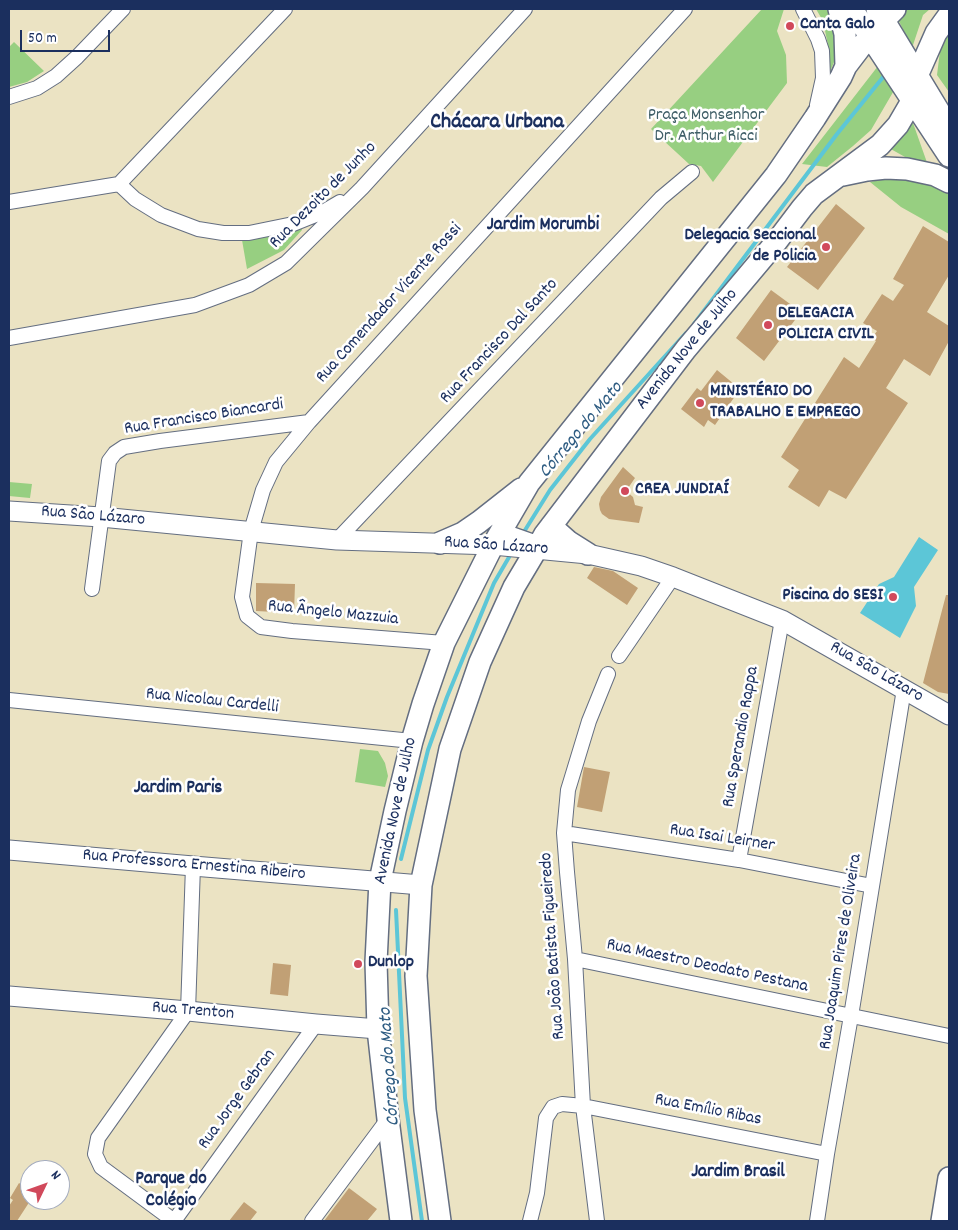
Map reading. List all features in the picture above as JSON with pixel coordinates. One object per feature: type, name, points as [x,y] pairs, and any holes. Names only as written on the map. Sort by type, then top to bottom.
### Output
[{"type":"main road","points":[[840,9],[845,34],[846,66]]},
{"type":"main road","points":[[852,9],[949,156]]},
{"type":"main road","name":"Avenida Nove de Julho","points":[[440,1221],[425,1110],[416,976],[415,885],[450,749],[480,662],[514,587],[514,544],[529,483],[776,175],[841,78],[846,66],[886,12]]},
{"type":"main road","points":[[886,12],[917,76],[949,128]]},
{"type":"main road","name":"Avenida Nove de Julho","points":[[401,1221],[378,1028],[376,962],[384,882],[395,811],[412,741],[444,643],[514,544],[545,534],[686,349],[814,194],[884,140],[898,125],[912,101],[917,76],[936,33],[949,16]]},
{"type":"main road","points":[[838,176],[867,170],[893,168],[907,169],[935,176],[949,182]]},
{"type":"main road","points":[[440,544],[480,522],[529,483]]},
{"type":"main road","name":"Rua São Lázaro","points":[[9,511],[102,517],[337,540],[440,544],[514,544],[588,554],[641,566],[782,620],[949,715]]},
{"type":"main road","points":[[551,526],[569,542],[588,554]]},
{"type":"main road","name":"Rua Professora Ernestina Ribeiro","points":[[9,850],[415,885]]},
{"type":"main road","name":"Rua Trenton","points":[[9,996],[378,1028]]},
{"type":"main road","points":[[942,1221],[949,1178]]},
{"type":"street","points":[[9,97],[37,88],[56,76],[123,9]]},
{"type":"street","points":[[9,202],[119,184],[285,9]]},
{"type":"street","name":"Rua Dezoito de Junho","points":[[9,338],[195,305],[249,285],[286,263],[362,188],[525,9]]},
{"type":"street","name":"Rua Comendador Vicente Rossi","points":[[251,531],[263,490],[276,462],[309,422],[685,9]]},
{"type":"street","points":[[803,9],[822,50],[824,78],[815,118]]},
{"type":"street","name":"Rua Francisco Dal Santo","points":[[337,540],[662,198],[692,172]]},
{"type":"street","points":[[119,184],[135,199],[162,215],[198,228],[249,233],[293,224],[323,212],[362,188]]},
{"type":"street","name":"Rua Francisco Biancardi","points":[[102,517],[109,461],[115,453],[124,447],[309,422]]},
{"type":"street","points":[[92,589],[102,517]]},
{"type":"street","name":"Rua Ângelo Mazzuia","points":[[251,531],[242,597],[247,616],[261,627],[292,632],[444,643]]},
{"type":"street","points":[[619,656],[673,577]]},
{"type":"street","name":"Rua Sperandio Rappa","points":[[739,860],[782,620]]},
{"type":"street","name":"Rua João Batista Figueiredo","points":[[597,1221],[583,1106],[575,959],[564,833],[570,781],[589,721],[608,674]]},
{"type":"street","name":"Rua Joaquim Pires de Oliveira","points":[[817,1221],[904,689]]},
{"type":"street","name":"Rua Nicolau Cardelli","points":[[9,700],[412,741]]},
{"type":"street","name":"Rua Isai Leirner","points":[[564,833],[739,860],[872,886]]},
{"type":"street","points":[[174,1221],[101,1168],[95,1154],[98,1138],[188,1011],[193,866]]},
{"type":"street","name":"Rua Maestro Deodato Pestana","points":[[575,959],[949,1036]]},
{"type":"street","name":"Rua Jorge Gebran","points":[[174,1221],[316,1024]]},
{"type":"street","name":"Rua Emílio Ribas","points":[[530,1221],[537,1193],[546,1118],[553,1107],[562,1104],[583,1106],[827,1154]]},
{"type":"street","points":[[312,1221],[388,1119]]},
{"type":"green space","name":"Praça Monsenhor Dr. Arthur Ricci","points":[[762,9],[784,9],[777,31],[786,55],[787,83],[713,182],[701,166],[689,164],[651,129]]},
{"type":"green space","points":[[816,9],[830,9],[835,28],[836,57],[830,72],[828,45],[823,21]]},
{"type":"green space","points":[[906,9],[930,9],[923,15],[912,48],[897,17]]},
{"type":"green space","points":[[949,26],[949,92],[937,75],[942,35]]},
{"type":"green space","points":[[14,42],[44,71],[27,82],[9,87],[9,47]]},
{"type":"green space","points":[[878,66],[896,87],[871,130],[827,167],[802,164]]},
{"type":"green space","points":[[913,123],[930,171],[889,148]]},
{"type":"green space","points":[[894,177],[932,184],[949,192],[949,234],[901,207],[870,182]]},
{"type":"green space","points":[[301,226],[302,230],[284,250],[247,269],[242,240],[267,237]]},
{"type":"green space","points":[[9,482],[32,484],[30,498],[9,496]]},
{"type":"green space","points":[[360,749],[378,751],[385,763],[388,776],[385,787],[355,782]]},
{"type":"water","name":"Piscina do SESI","points":[[919,537],[938,550],[914,587],[916,606],[900,638],[860,613],[879,584],[894,577]]},
{"type":"building","name":"Delegacia Seccional de Policia","points":[[836,204],[865,228],[818,290],[787,267]]},
{"type":"building","points":[[923,226],[949,242],[949,275],[927,312],[949,326],[949,341],[930,376],[904,359],[886,388],[908,403],[846,499],[829,490],[819,507],[788,487],[799,470],[781,457],[844,357],[859,368],[876,341],[872,338],[877,331],[863,323],[882,294],[893,301],[904,285],[893,279]]},
{"type":"building","name":"DELEGACIA POLICIA CIVIL","points":[[771,290],[801,312],[764,361],[736,338]]},
{"type":"building","points":[[717,370],[740,389],[715,425],[708,420],[704,427],[681,409],[697,388],[701,391]]},
{"type":"building","points":[[623,467],[635,478],[626,491],[633,497],[635,505],[643,507],[639,523],[609,519],[600,510],[601,497]]},
{"type":"building","points":[[594,567],[613,571],[638,588],[627,605],[587,578]]},
{"type":"building","points":[[256,583],[295,584],[294,613],[256,611]]},
{"type":"building","points":[[946,595],[949,595],[949,694],[938,692],[923,683]]},
{"type":"building","points":[[584,767],[610,772],[602,812],[577,807]]},
{"type":"building","points":[[273,963],[291,965],[288,996],[270,994]]},
{"type":"building","points":[[20,1184],[20,1210],[24,1210],[17,1221],[9,1221],[9,1206],[13,1200],[10,1198]]},
{"type":"building","points":[[349,1188],[377,1209],[367,1221],[324,1221]]},
{"type":"building","points":[[244,1202],[257,1212],[250,1221],[229,1221]]},
{"type":"waterway","name":"Córrego do Mato","points":[[694,324],[837,134],[884,76]]},
{"type":"waterway","name":"Córrego do Mato","points":[[522,535],[550,490],[590,439],[686,333]]},
{"type":"waterway","name":"Córrego do Mato","points":[[401,859],[428,750],[447,697],[494,583],[512,552]]},
{"type":"waterway","name":"Córrego do Mato","points":[[396,910],[405,1098],[422,1221]]},
{"type":"place","name":"Canta Galo","points":[[790,26]]},
{"type":"place","name":"Delegacia Seccional de Policia","points":[[826,247]]},
{"type":"place","name":"DELEGACIA POLICIA CIVIL","points":[[768,325]]},
{"type":"place","name":"MINISTÉRIO DO TRABALHO E EMPREGO","points":[[700,403]]},
{"type":"place","name":"CREA JUNDIAÍ","points":[[625,491]]},
{"type":"place","name":"Piscina do SESI","points":[[893,597]]},
{"type":"place","name":"Dunlop","points":[[358,964]]},
{"type":"district","name":"Chácara Urbana","points":[[497,124]]},
{"type":"district","name":"Jardim Morumbi","points":[[543,226]]},
{"type":"district","name":"Jardim Paris","points":[[178,789]]},
{"type":"district","name":"Jardim Brasil","points":[[738,1173]]},
{"type":"district","name":"Parque do Colégio","points":[[171,1191]]}]
